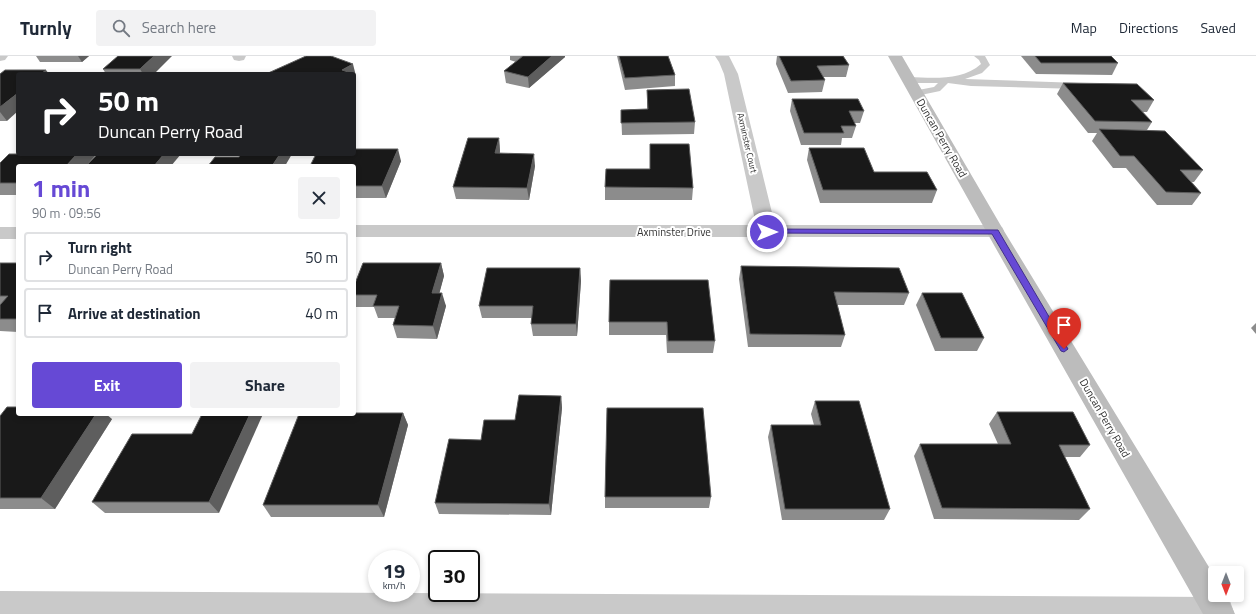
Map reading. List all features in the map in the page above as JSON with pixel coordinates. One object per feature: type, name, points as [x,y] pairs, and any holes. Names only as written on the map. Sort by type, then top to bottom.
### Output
[{"type":"street","name":"Axminster Court","points":[[722,56],[726,61],[730,74],[767,232]]},
{"type":"street","name":"Duncan Perry Road","points":[[895,56],[995,231],[1219,613]]},
{"type":"street","name":"Axminster Drive","points":[[356,231],[995,231]]},
{"type":"street","points":[[0,233],[16,232]]},
{"type":"street","points":[[0,606],[1219,613]]},
{"type":"lane","points":[[912,86],[965,76],[981,71],[986,66],[982,58],[978,56]]},
{"type":"lane","points":[[912,86],[937,90],[946,80]]},
{"type":"lane","points":[[946,80],[971,83],[1090,87]]},
{"type":"building","points":[[118,56],[154,56],[140,69],[103,69]]},
{"type":"building","points":[[306,56],[331,56],[353,64],[342,70],[348,72],[270,72]]},
{"type":"building","points":[[523,56],[552,56],[528,77],[504,71]]},
{"type":"building","points":[[619,56],[668,56],[675,75],[625,78]]},
{"type":"building","points":[[779,56],[843,56],[849,65],[817,66],[825,80],[791,81]]},
{"type":"building","points":[[1035,56],[1111,56],[1118,63],[1041,63]]},
{"type":"building","points":[[5,70],[46,70],[44,72],[16,72],[16,95],[0,107],[0,74]]},
{"type":"building","points":[[1063,83],[1137,84],[1154,100],[1131,100],[1152,122],[1095,121]]},
{"type":"building","points":[[689,89],[695,122],[621,123],[621,110],[648,109],[647,90]]},
{"type":"building","points":[[792,99],[858,99],[864,111],[849,111],[856,126],[841,126],[844,133],[804,133]]},
{"type":"building","points":[[1099,129],[1165,131],[1203,170],[1180,170],[1201,193],[1166,192],[1134,156],[1120,156]]},
{"type":"building","points":[[468,138],[499,138],[495,153],[534,154],[527,188],[453,187]]},
{"type":"building","points":[[650,144],[689,144],[693,188],[605,187],[606,169],[650,169]]},
{"type":"building","points":[[809,148],[864,148],[874,172],[927,172],[937,190],[823,190]]},
{"type":"building","points":[[356,149],[398,149],[382,186],[356,186],[356,164],[311,164],[315,156],[356,156]]},
{"type":"building","points":[[9,154],[16,154],[16,156],[75,156],[68,164],[16,164],[16,183],[0,183],[0,163]]},
{"type":"building","points":[[96,156],[162,156],[156,164],[88,164]]},
{"type":"building","points":[[279,156],[273,164],[210,164],[215,157]]},
{"type":"building","points":[[0,263],[16,263],[16,319],[0,319],[0,305],[8,296],[0,296]]},
{"type":"building","points":[[363,263],[441,263],[432,293],[442,293],[433,326],[393,325],[399,306],[373,306],[377,295],[356,295],[356,281]]},
{"type":"building","points":[[741,266],[899,268],[909,293],[834,292],[845,335],[750,334]]},
{"type":"building","points":[[487,268],[580,268],[576,324],[531,324],[533,306],[479,306]]},
{"type":"building","points":[[610,280],[708,280],[715,341],[668,341],[667,322],[609,322]]},
{"type":"building","points":[[922,293],[962,293],[984,338],[941,338]]},
{"type":"building","points":[[519,395],[561,396],[549,504],[435,503],[449,439],[481,440],[484,420],[515,420]]},
{"type":"building","points":[[815,401],[859,401],[890,509],[785,509],[771,425],[821,425]]},
{"type":"building","points":[[7,407],[16,407],[16,416],[95,416],[41,498],[0,498],[0,416]]},
{"type":"building","points":[[607,408],[703,408],[711,497],[605,497]]},
{"type":"building","points":[[997,412],[1073,412],[1090,445],[1059,445],[1090,509],[942,508],[920,444],[1011,444]]},
{"type":"building","points":[[356,413],[403,413],[378,505],[263,505],[298,416],[356,416]]},
{"type":"building","points":[[201,416],[249,416],[209,502],[92,502],[132,434],[192,434]]},
{"type":"route","points":[[767,232],[995,231],[1064,349]]}]
